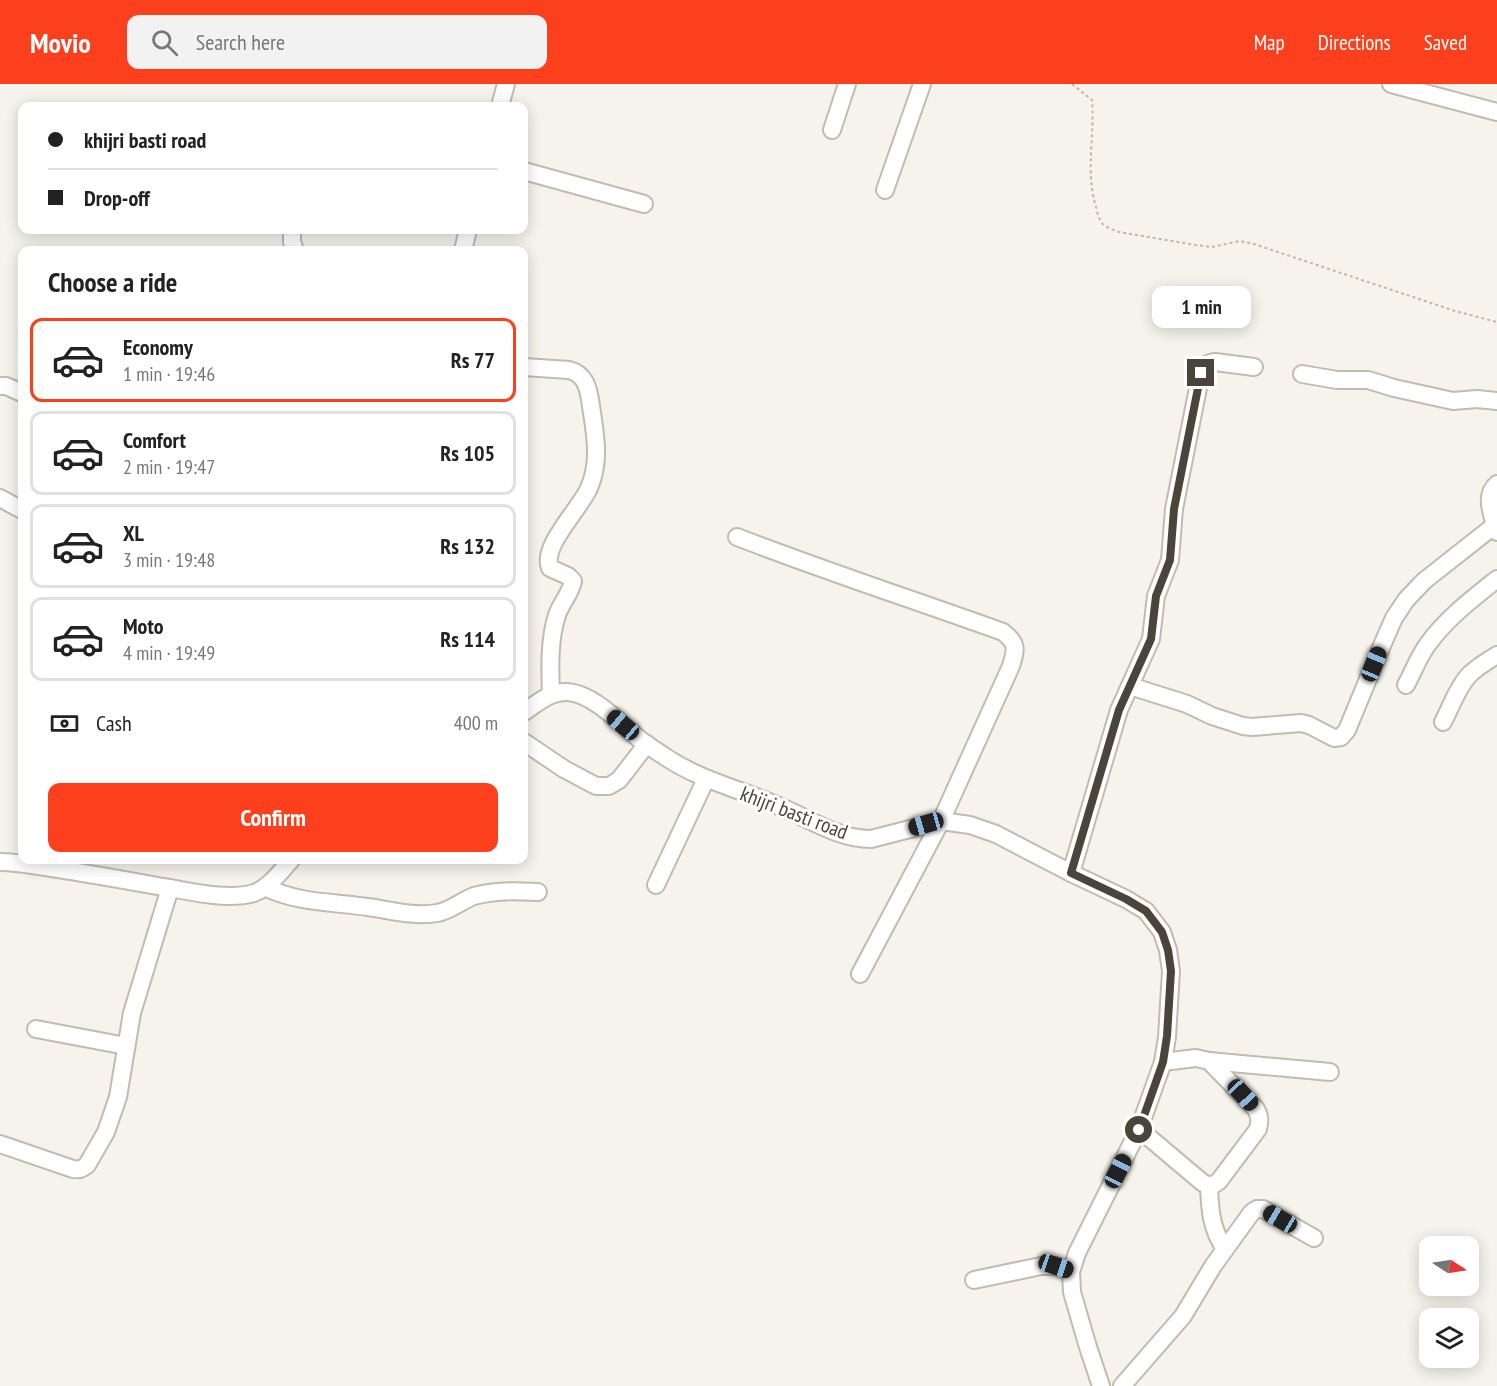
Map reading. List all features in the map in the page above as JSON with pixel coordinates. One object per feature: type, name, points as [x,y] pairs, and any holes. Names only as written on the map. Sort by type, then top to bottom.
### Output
[{"type":"street","points":[[501,102],[506,84]]},
{"type":"street","points":[[832,130],[847,84]]},
{"type":"street","points":[[885,190],[922,84]]},
{"type":"street","points":[[1391,84],[1497,112]]},
{"type":"street","points":[[528,172],[644,204]]},
{"type":"street","points":[[1071,873],[1119,710],[1151,639],[1156,596],[1170,560],[1174,509],[1201,373],[1204,366],[1215,362],[1254,367]]},
{"type":"street","points":[[528,367],[569,370],[582,376],[590,397],[597,450],[588,490],[555,540],[549,555],[550,568],[568,576],[573,581],[572,588],[559,610],[555,627],[551,656],[551,694],[528,709]]},
{"type":"street","points":[[1302,374],[1337,380],[1368,380],[1394,388],[1453,400],[1497,401]]},
{"type":"street","points":[[0,386],[18,391]]},
{"type":"street","points":[[1130,686],[1187,704],[1212,716],[1243,726],[1301,723],[1334,738],[1341,736],[1347,730],[1394,618],[1406,600],[1424,581],[1496,528],[1490,494],[1497,484]]},
{"type":"street","points":[[0,498],[18,508]]},
{"type":"street","points":[[737,537],[1003,632],[1012,639],[1015,651],[1011,666],[940,821],[860,974]]},
{"type":"street","points":[[1406,685],[1427,646],[1443,625],[1497,579]]},
{"type":"street","points":[[1443,722],[1468,676],[1497,655]]},
{"type":"street","name":"khijri basti road","points":[[551,694],[569,692],[591,700],[670,760],[706,779],[780,806],[813,823],[842,834],[862,839],[882,837],[940,821],[970,825],[996,834],[1146,911],[1162,932],[1171,971],[1163,1062],[1139,1130],[1077,1253],[1071,1272],[1072,1292],[1101,1386]]},
{"type":"street","points":[[528,745],[564,770],[596,786],[602,786],[615,784],[647,744]]},
{"type":"street","points":[[656,885],[706,779]]},
{"type":"street","points":[[0,862],[18,863]]},
{"type":"street","points":[[25,864],[201,894],[230,896],[256,892],[287,864]]},
{"type":"street","points":[[264,887],[284,895],[312,901],[432,914],[451,908],[474,896],[497,891],[538,892]]},
{"type":"street","points":[[0,1144],[72,1169],[77,1170],[87,1165],[111,1120],[118,1097],[132,1013],[170,888]]},
{"type":"street","points":[[36,1029],[126,1046]]},
{"type":"street","points":[[1163,1062],[1196,1058],[1330,1072]]},
{"type":"street","points":[[1139,1130],[1203,1183],[1209,1186],[1219,1181],[1258,1129],[1260,1122],[1256,1109],[1209,1061]]},
{"type":"street","points":[[1209,1186],[1214,1230],[1225,1249]]},
{"type":"street","points":[[1122,1386],[1183,1316],[1213,1266],[1252,1212],[1263,1209],[1314,1238]]},
{"type":"street","points":[[974,1280],[1041,1266],[1056,1266],[1071,1272]]},
{"type":"path","points":[[1072,84],[1092,100],[1089,172],[1093,199],[1100,221],[1107,228],[1212,247],[1240,241],[1254,244],[1455,311],[1497,322]]},
{"type":"route","points":[[1139,1130],[1163,1062],[1171,971],[1168,950],[1162,932],[1146,911],[1071,873],[1119,710],[1151,639],[1154,603],[1170,560],[1174,509],[1201,373]]}]
